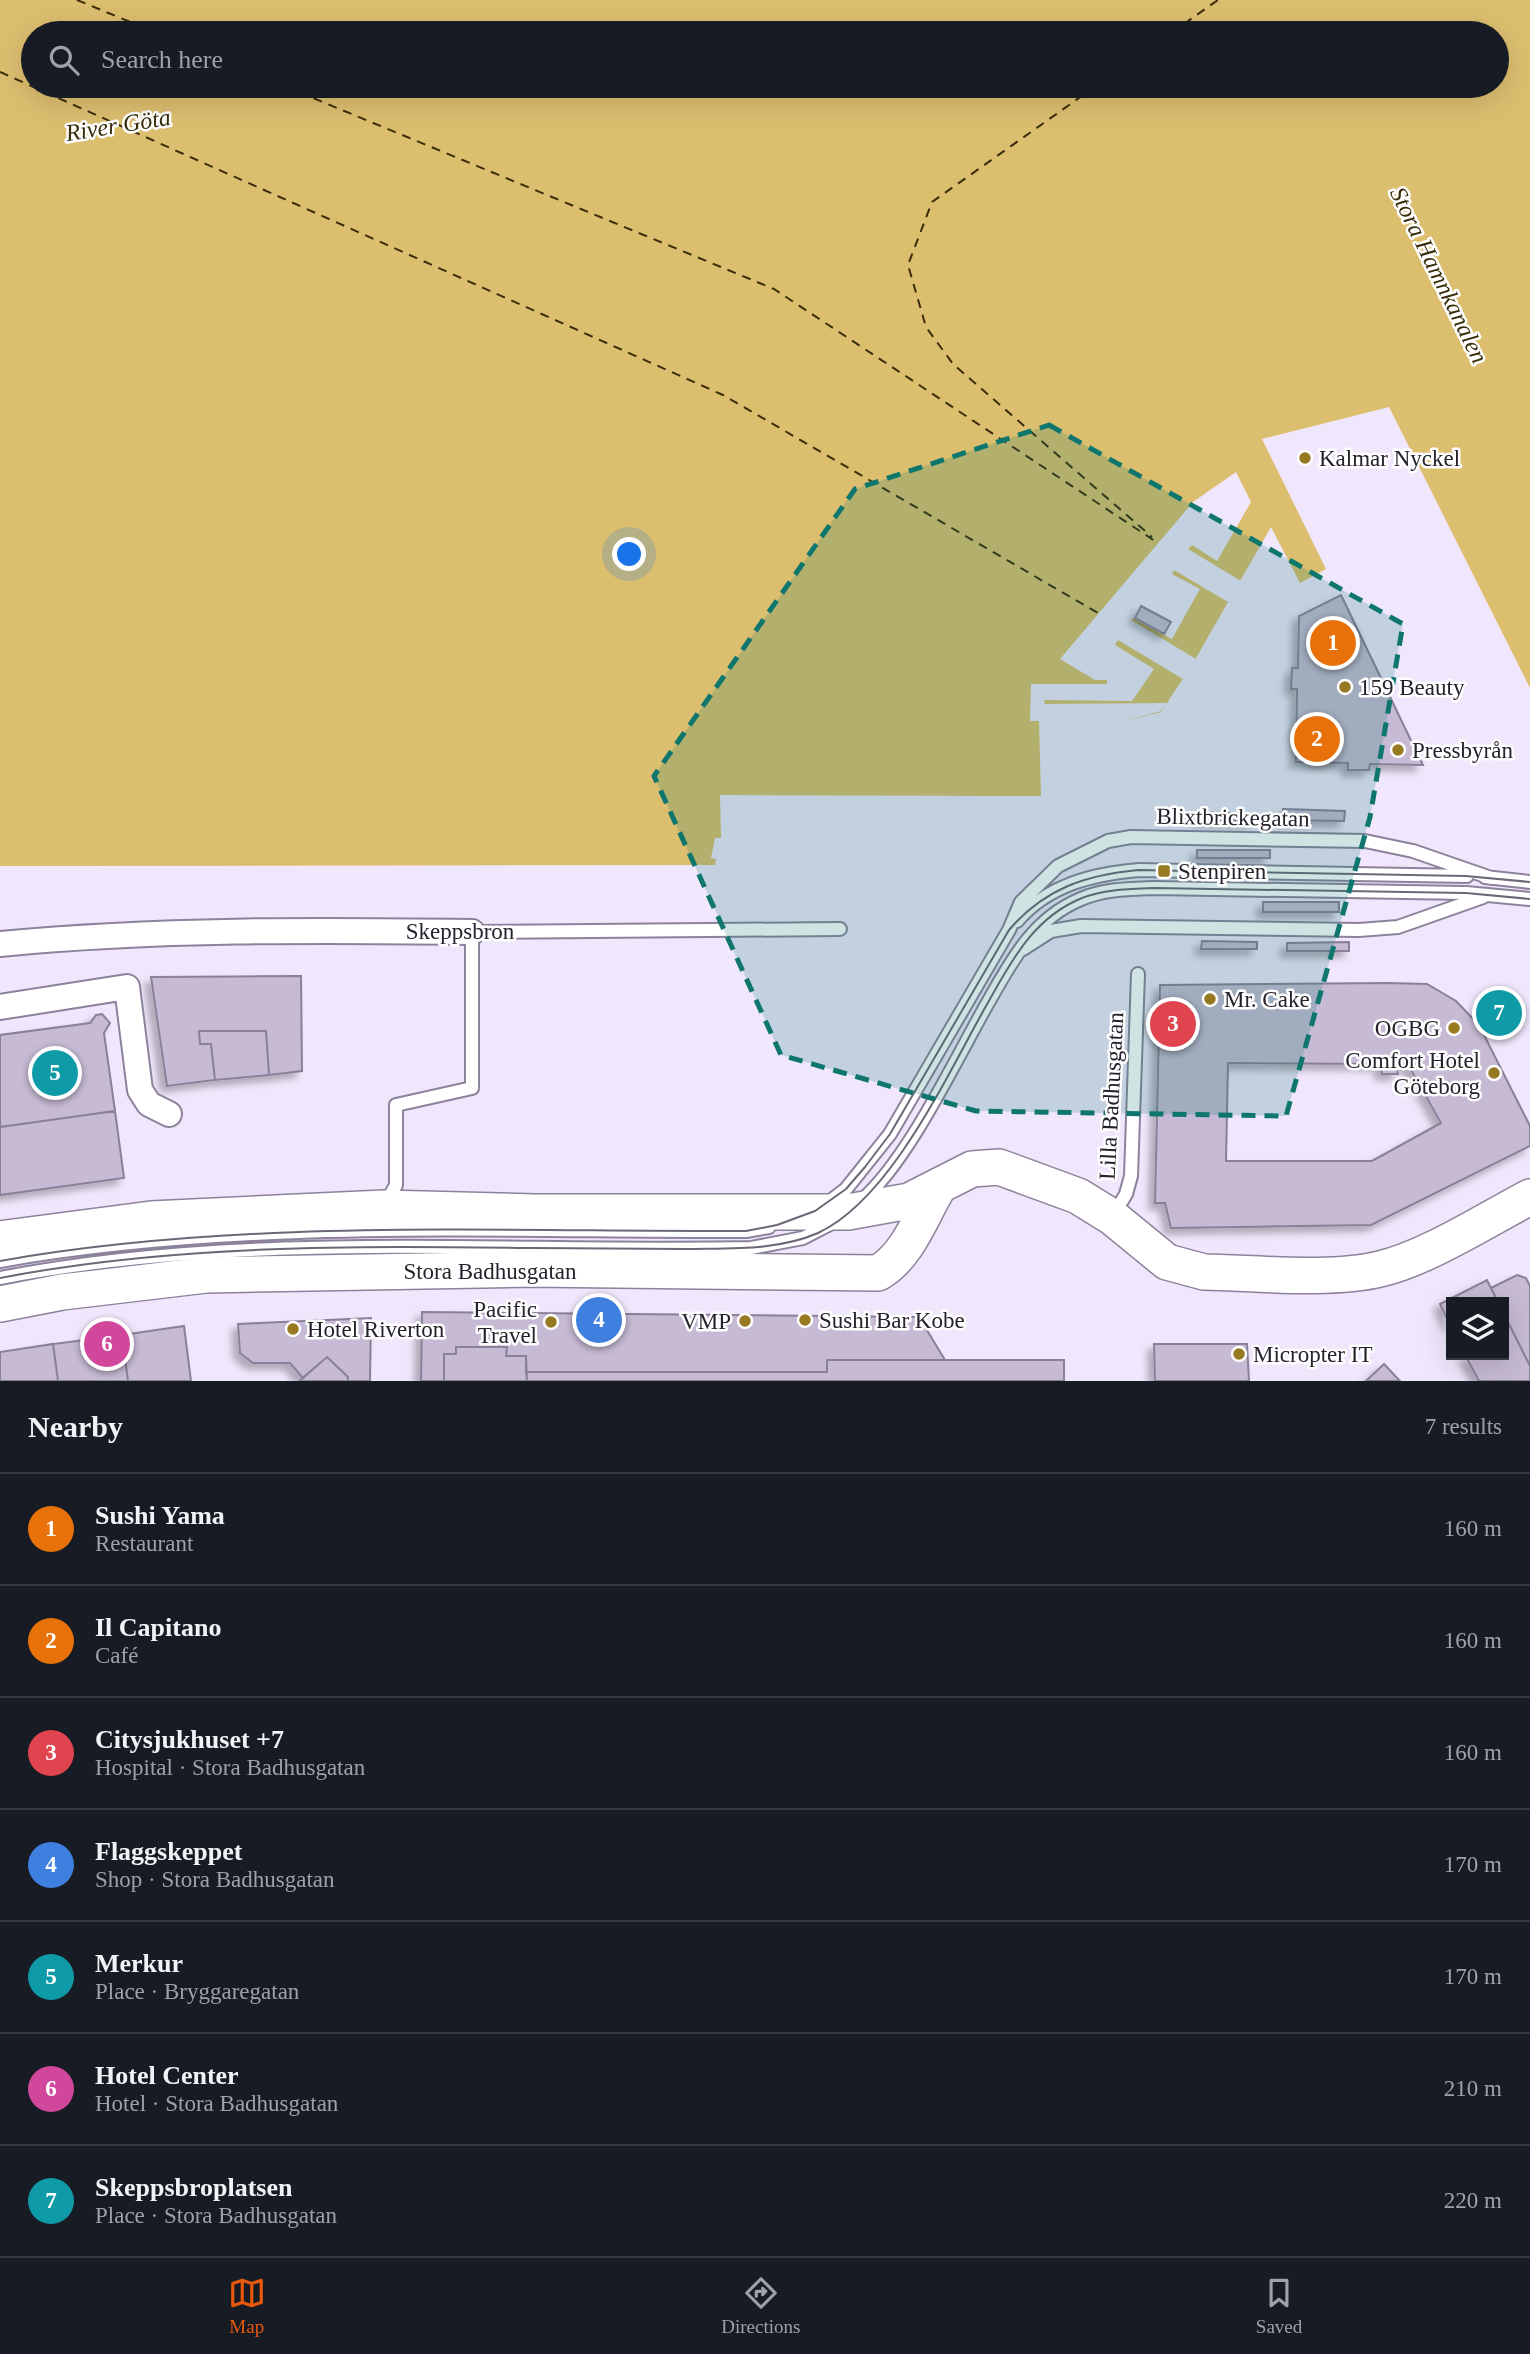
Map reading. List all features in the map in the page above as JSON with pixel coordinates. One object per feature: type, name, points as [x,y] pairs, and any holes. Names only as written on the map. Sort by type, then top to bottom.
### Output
[{"type":"street","name":"Skeppsbron","points":[[0,944],[80,937],[327,930],[472,932]]},
{"type":"street","name":"Skeppsbron","points":[[0,953],[80,937]]},
{"type":"street","points":[[0,1007],[127,987],[140,1090],[149,1104],[169,1114]]},
{"type":"street","name":"Stora Badhusgatan","points":[[12,1248],[151,1219],[384,1208],[534,1212],[832,1212],[909,1201],[972,1168],[999,1167],[1078,1196],[1112,1217],[1167,1262],[1186,1269],[1204,1272],[1343,1273],[1381,1269],[1418,1255],[1530,1197]]},
{"type":"street","name":"Stora Badhusgatan","points":[[0,1304],[62,1292],[206,1275],[532,1269],[853,1275],[878,1273],[886,1268],[908,1242],[938,1188]]},
{"type":"lane","name":"Blixtbrickegatan","points":[[832,1212],[846,1189],[886,1141],[1009,930],[1021,902],[1058,866],[1108,841],[1131,837],[1365,841],[1413,850],[1491,878]]},
{"type":"lane","name":"Blixtbrickegatan","points":[[1009,930],[1024,913],[1056,890],[1106,873],[1139,870],[1491,878],[1530,882]]},
{"type":"lane","points":[[12,1248],[98,1246],[245,1234],[746,1231],[777,1225],[832,1212],[869,1194],[898,1156],[1016,953],[1045,920],[1081,898],[1107,891],[1154,888],[1490,894],[1530,899]]},
{"type":"lane","points":[[1016,953],[1051,932],[1082,926],[1359,930],[1398,927],[1490,894]]},
{"type":"lane","name":"Skeppsbron","points":[[472,932],[840,929]]},
{"type":"lane","points":[[384,1208],[396,1185],[396,1105],[472,1088],[472,932]]},
{"type":"lane","name":"Lilla Badhusgatan","points":[[1112,1217],[1126,1194],[1131,1176],[1138,974]]},
{"type":"lane","points":[[0,1278],[59,1267],[252,1250],[751,1248],[820,1232],[832,1212]]},
{"type":"highlighted area","points":[[1049,425],[1403,624],[1370,817],[1286,1116],[976,1111],[781,1055],[654,776],[855,489]]},
{"type":"water","points":[[0,0],[1530,0],[1530,688],[1389,407],[1262,439],[1326,569],[1300,583],[1271,527],[1192,665],[1161,712],[1126,721],[1039,720],[1041,796],[720,795],[721,838],[715,838],[711,858],[716,859],[715,865],[0,866]]},
{"type":"pier","points":[[1236,472],[1251,502],[1217,561],[1192,545],[1188,549],[1241,581],[1228,602],[1174,570],[1172,574],[1200,589],[1172,639],[1133,618],[1131,620],[1196,659],[1183,679],[1118,640],[1115,645],[1154,669],[1132,701],[1044,700],[1045,704],[1167,703],[1161,711],[1126,721],[1030,721],[1031,684],[1107,684],[1107,680],[1095,680],[1060,659],[1193,502]]},
{"type":"building","points":[[1341,595],[1423,765],[1370,764],[1369,770],[1348,770],[1348,763],[1296,762],[1297,689],[1291,689],[1292,668],[1298,668],[1299,616]]},
{"type":"building","points":[[1141,606],[1171,622],[1164,634],[1135,618]]},
{"type":"building","points":[[1283,809],[1345,811],[1344,821],[1282,820]]},
{"type":"building","points":[[1199,812],[1254,814],[1254,821],[1198,819]]},
{"type":"building","points":[[1197,850],[1270,850],[1270,858],[1197,858]]},
{"type":"building","points":[[1263,902],[1339,902],[1339,912],[1263,912]]},
{"type":"building","points":[[1202,941],[1257,942],[1257,949],[1201,949]]},
{"type":"building","points":[[1349,942],[1349,951],[1287,951],[1287,943]]},
{"type":"building","points":[[301,976],[302,1071],[269,1075],[266,1031],[199,1031],[200,1044],[211,1044],[215,1080],[167,1086],[151,977]]},
{"type":"building","points":[[1427,984],[1456,1001],[1479,1025],[1530,1126],[1530,1146],[1371,1225],[1171,1228],[1165,1203],[1155,1203],[1160,985]],"holes":[[[1228,1063],[1380,1064],[1382,1074],[1398,1074],[1396,1063],[1410,1068],[1441,1123],[1372,1161],[1226,1161]]]},
{"type":"building","points":[[102,1014],[110,1023],[104,1033],[115,1111],[0,1127],[0,1035],[90,1023],[96,1015]]},
{"type":"building","points":[[199,1031],[266,1031],[269,1075],[215,1080],[211,1044],[200,1044]]},
{"type":"building","points":[[115,1111],[124,1178],[0,1195],[0,1127]]},
{"type":"building","points":[[1517,1275],[1526,1278],[1530,1286],[1530,1366],[1509,1324],[1509,1297],[1496,1297],[1491,1288]]},
{"type":"building","points":[[1487,1280],[1496,1297],[1454,1297]]},
{"type":"building","points":[[1446,1301],[1446,1317],[1440,1304]]},
{"type":"building","points":[[422,1312],[919,1317],[945,1360],[827,1360],[827,1372],[526,1372],[526,1356],[506,1356],[507,1347],[456,1347],[456,1354],[444,1354],[444,1381],[421,1381]]},
{"type":"building","points":[[371,1318],[370,1381],[348,1381],[348,1377],[327,1357],[303,1378],[290,1363],[253,1363],[240,1353],[238,1324]]},
{"type":"building","points":[[1509,1324],[1530,1366],[1530,1381],[1479,1381],[1468,1360],[1509,1360]]},
{"type":"building","points":[[184,1326],[191,1381],[128,1381],[122,1335]]},
{"type":"building","points":[[122,1335],[128,1381],[58,1381],[53,1344]]},
{"type":"building","points":[[53,1344],[58,1381],[0,1381],[0,1352]]},
{"type":"building","points":[[1154,1344],[1247,1344],[1249,1381],[1155,1381]]},
{"type":"building","points":[[456,1347],[507,1347],[506,1356],[526,1356],[527,1381],[444,1381],[444,1354],[456,1354]]},
{"type":"building","points":[[327,1357],[348,1377],[348,1381],[299,1381]]},
{"type":"building","points":[[827,1360],[1064,1360],[1064,1381],[527,1381],[526,1372],[827,1372]]},
{"type":"building","points":[[1384,1364],[1400,1381],[1366,1381]]},
{"type":"ferry route","points":[[77,0],[128,21]]},
{"type":"ferry route","points":[[1188,21],[1218,0]]},
{"type":"ferry route","points":[[0,72],[21,81]]},
{"type":"ferry route","points":[[58,98],[723,395],[1098,613]]},
{"type":"ferry route","points":[[313,98],[774,289],[1158,543]]},
{"type":"ferry route","points":[[1079,98],[932,202],[908,265],[926,327],[953,364],[1152,537]]},
{"type":"tram line","points":[[0,1261],[91,1247],[278,1233],[372,1230],[746,1231],[777,1225],[815,1211],[846,1189],[865,1167],[890,1134],[1009,930],[1022,916],[1051,894],[1083,880],[1138,870],[1466,876],[1530,882]]},
{"type":"tram line","points":[[0,1278],[132,1259],[265,1250],[399,1247],[719,1249],[786,1243],[818,1233],[845,1216],[871,1192],[917,1130],[999,984],[1027,940],[1051,916],[1082,898],[1109,891],[1154,888],[1466,893],[1530,899]]},
{"type":"place","name":"Kalmar Nyckel","points":[[1305,458]]},
{"type":"place","name":"Sushi Yama","points":[[1333,643]]},
{"type":"place","name":"159 Beauty","points":[[1345,687]]},
{"type":"place","name":"Il Capitano","points":[[1317,739]]},
{"type":"place","name":"Pressbyrån","points":[[1398,750]]},
{"type":"place","name":"Stenpiren","points":[[1164,871]]},
{"type":"place","name":"Mr. Cake","points":[[1210,999]]},
{"type":"place","name":"Skeppsbroplatsen","points":[[1499,1013]]},
{"type":"place","name":"Citysjukhuset +7","points":[[1173,1024]]},
{"type":"place","name":"OGBG","points":[[1454,1028]]},
{"type":"place","name":"Merkur","points":[[55,1073]]},
{"type":"place","name":"Comfort Hotel Göteborg","points":[[1494,1073]]},
{"type":"place","name":"Flaggskeppet","points":[[599,1320]]},
{"type":"place","name":"Sushi Bar Kobe","points":[[805,1320]]},
{"type":"place","name":"VMP","points":[[745,1321]]},
{"type":"place","name":"Pacific Travel","points":[[551,1322]]},
{"type":"place","name":"Hotel Riverton","points":[[293,1329]]},
{"type":"place","name":"Hotel Center","points":[[107,1344]]},
{"type":"place","name":"Micropter IT","points":[[1239,1354]]},
{"type":"water label","name":"River Göta","points":[[118,125]]},
{"type":"water label","name":"Stora Hamnkanalen","points":[[1439,275]]}]
